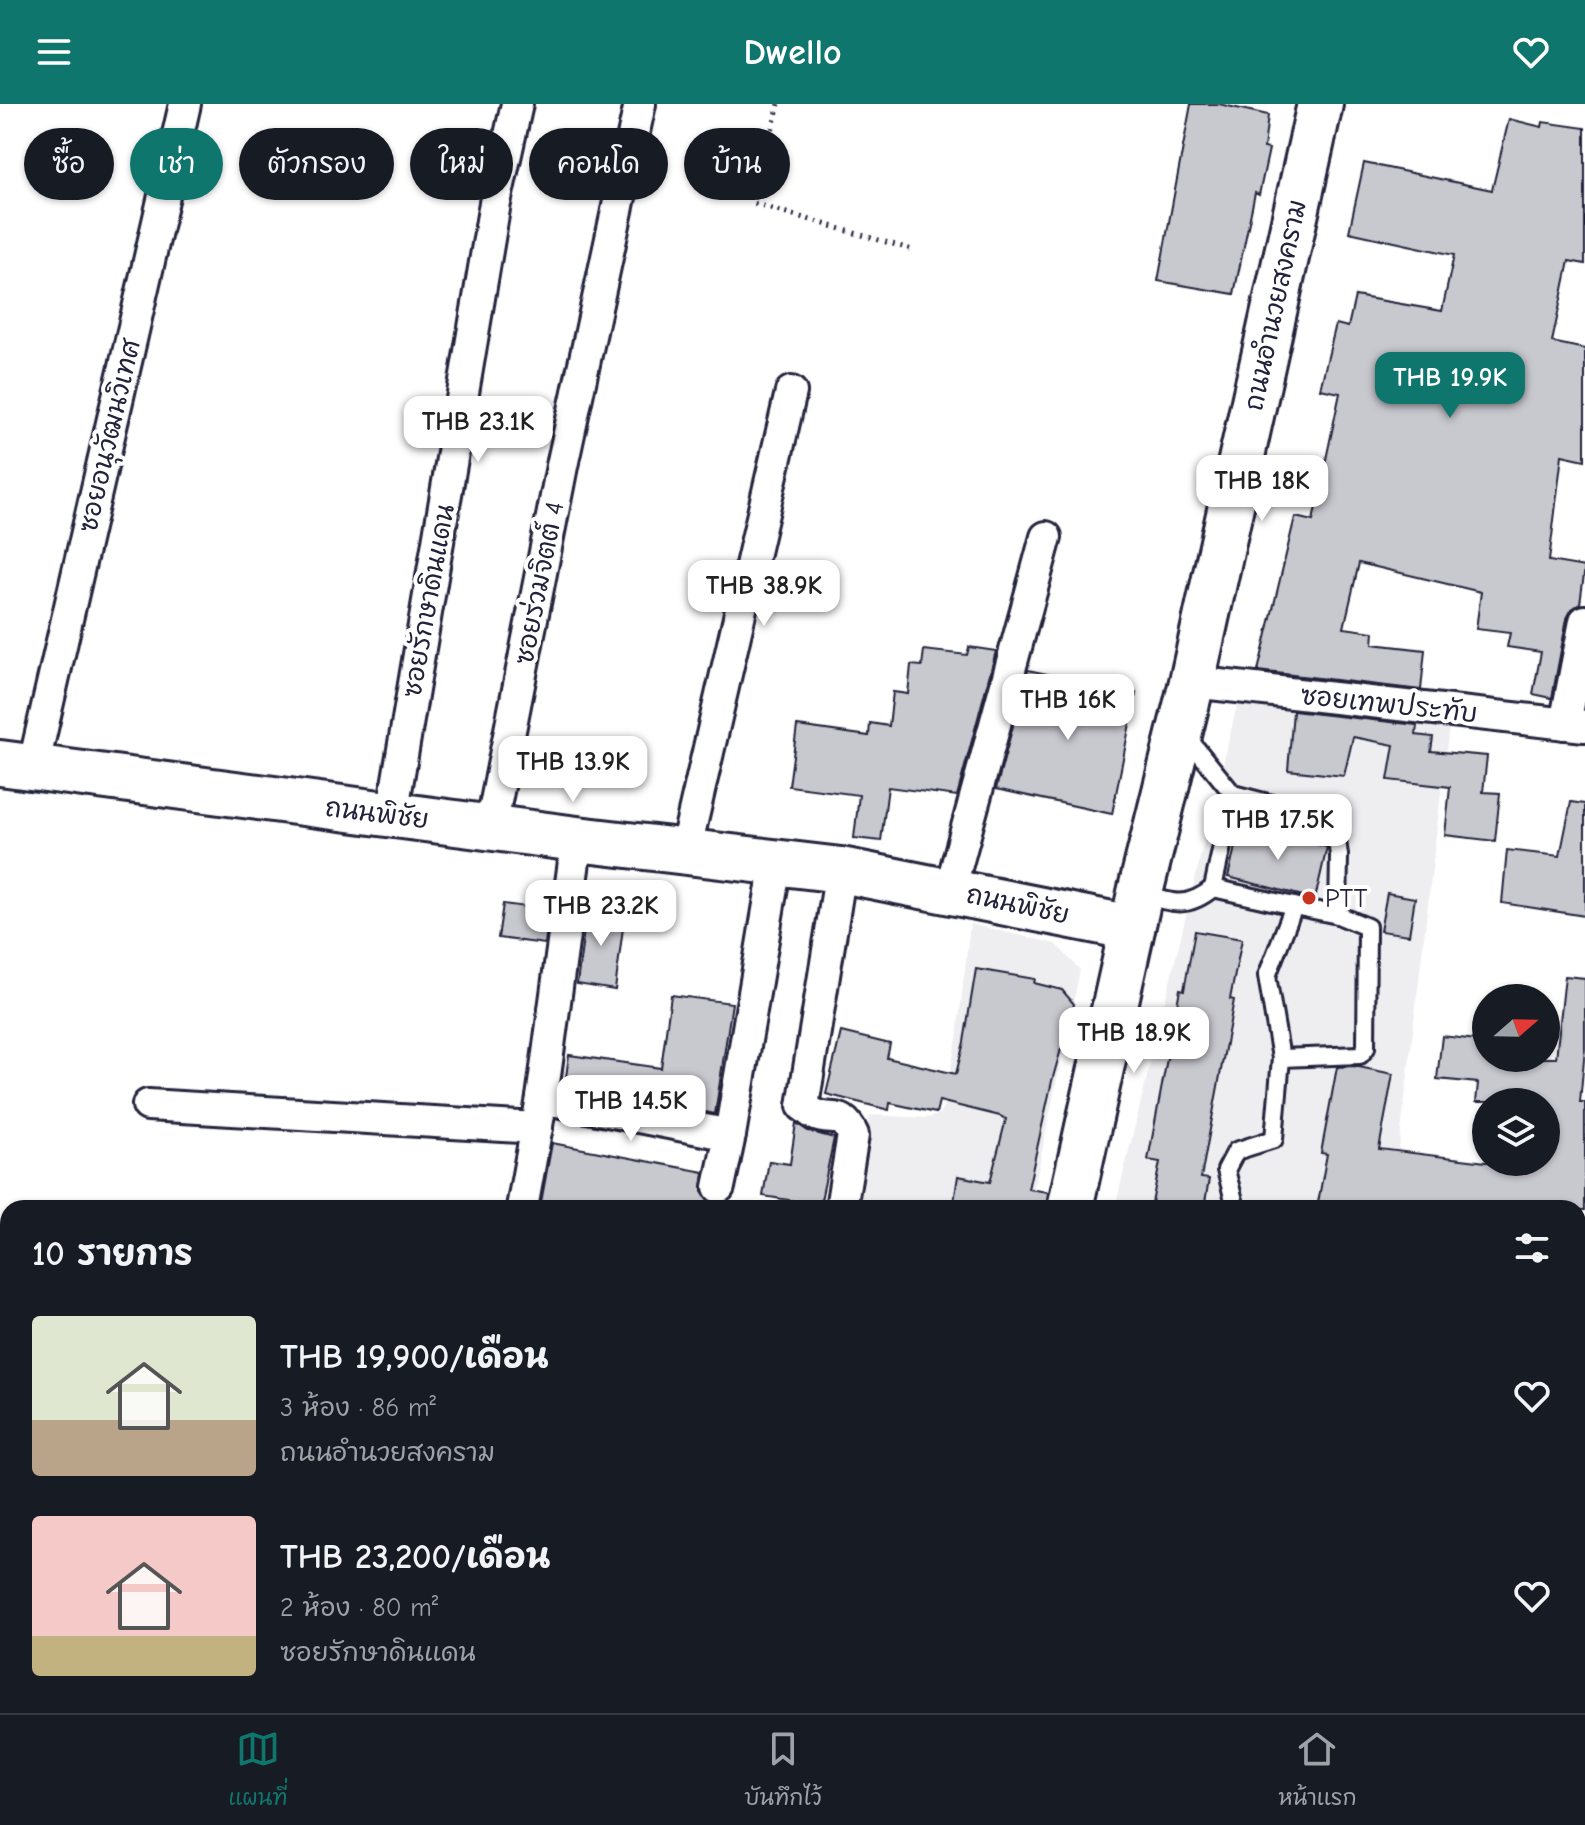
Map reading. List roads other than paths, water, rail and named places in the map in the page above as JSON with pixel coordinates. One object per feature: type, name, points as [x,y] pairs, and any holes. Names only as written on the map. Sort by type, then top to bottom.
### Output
[{"type":"street","name":"ซอยอนุวัฒนวิเทศ","points":[[16,766],[185,104]]},
{"type":"street","name":"ซอยรักษาดินแดน","points":[[392,815],[495,203],[517,104]]},
{"type":"street","name":"ซอยร่วมจิตต์ 4","points":[[491,827],[562,466],[640,104]]},
{"type":"street","name":"ถนนอำนวยสงคราม","points":[[1072,1200],[1136,910],[1192,682],[1320,104]]},
{"type":"street","points":[[685,852],[791,392]]},
{"type":"street","points":[[950,890],[1046,537]]},
{"type":"street","points":[[1575,725],[1585,621]]},
{"type":"street","name":"ซอยเทพประทับ","points":[[1192,682],[1575,725]]},
{"type":"street","name":"ถนนพิชัย","points":[[16,766],[841,870],[950,890],[1136,910]]},
{"type":"street","points":[[524,1200],[542,1098],[577,839]]},
{"type":"street","points":[[719,1187],[776,863]]},
{"type":"street","points":[[841,870],[803,1106],[816,1115],[839,1117],[849,1125],[853,1135],[842,1200]]},
{"type":"street","points":[[542,1098],[730,1135]]},
{"type":"street","points":[[148,1105],[537,1128]]},
{"type":"lane","points":[[1180,729],[1233,794],[1315,815],[1335,827],[1339,855],[1338,915]]},
{"type":"lane","points":[[1136,910],[1199,900],[1213,888],[1233,794]]},
{"type":"lane","points":[[1213,888],[1338,915],[1367,927],[1366,1048],[1360,1055],[1281,1058]]},
{"type":"lane","points":[[1234,1200],[1226,1170],[1236,1151],[1274,1139],[1281,1058],[1267,976],[1294,906]]},
{"type":"place","name":"PTT","points":[[1309,898]]}]
